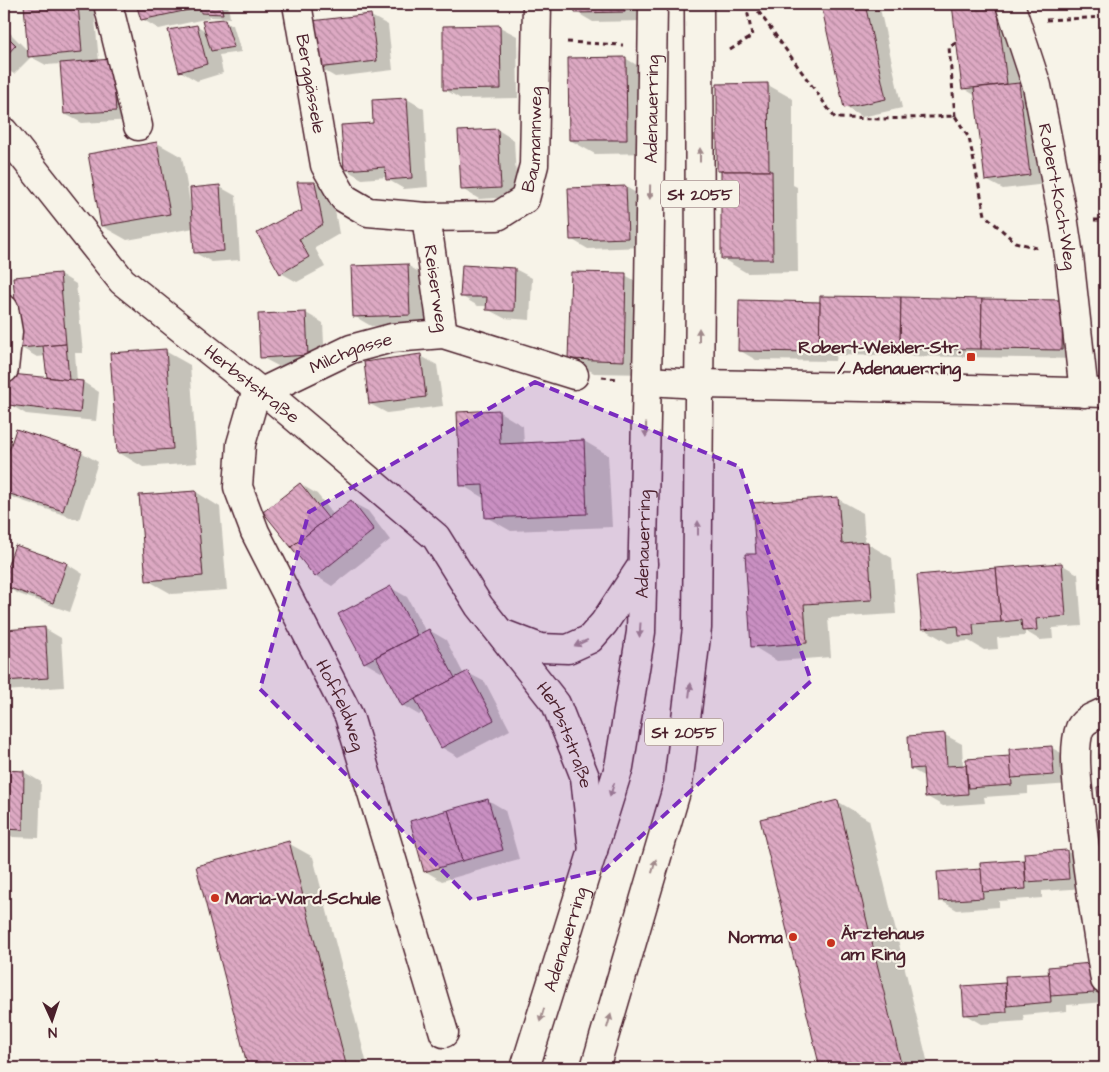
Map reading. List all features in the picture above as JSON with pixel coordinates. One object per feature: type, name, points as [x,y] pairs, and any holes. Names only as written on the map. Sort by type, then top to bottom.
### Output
[{"type":"street","points":[[108,4],[138,126]]},
{"type":"street","name":"Berggässele","points":[[297,4],[325,165],[344,198],[368,212],[426,217]]},
{"type":"street","name":"Baumannweg","points":[[426,217],[498,216],[525,199],[534,165],[537,4]]},
{"type":"street","name":"Adenauerring","points":[[525,1068],[619,767],[640,632],[647,381],[653,4]]},
{"type":"street","name":"St 2055","points":[[595,1068],[678,785],[697,628],[699,4]]},
{"type":"street","name":"Robert-Koch-Weg","points":[[1013,12],[1037,86],[1095,393]]},
{"type":"street","name":"Herbststraße","points":[[4,132],[122,281],[261,390],[436,537],[480,606],[556,704],[585,776],[593,851]]},
{"type":"street","name":"Reiserweg","points":[[426,217],[443,334],[574,375]]},
{"type":"street","points":[[4,309],[8,332],[4,369]]},
{"type":"street","name":"Milchgasse","points":[[261,390],[351,349],[392,338],[443,334]]},
{"type":"street","points":[[647,381],[699,384],[1095,393]]},
{"type":"street","name":"Hoffeldweg","points":[[261,390],[241,444],[238,487],[255,532],[349,716],[444,1032]]},
{"type":"street","points":[[501,634],[540,648],[568,649],[590,639],[604,623],[643,564]]},
{"type":"street","points":[[1105,712],[1096,715],[1081,725],[1076,740],[1077,785],[1105,980]]},
{"type":"path","points":[[700,68],[752,36],[746,4]]},
{"type":"path","points":[[753,4],[836,118],[883,119],[955,116]]},
{"type":"path","points":[[1013,12],[1105,17]]},
{"type":"path","points":[[536,41],[626,45]]},
{"type":"path","points":[[956,43],[949,46],[955,116],[968,138],[985,215],[1015,242],[1069,256]]},
{"type":"path","points":[[574,375],[647,381]]},
{"type":"highlighted area","points":[[535,382],[740,467],[811,681],[604,870],[472,900],[260,689],[309,512]]},
{"type":"building","points":[[24,4],[78,4],[82,52],[28,57]]},
{"type":"building","points":[[136,4],[191,4],[193,9],[141,20]]},
{"type":"building","points":[[200,4],[221,4],[223,14],[201,13]]},
{"type":"building","points":[[575,4],[625,4],[625,12],[575,13]]},
{"type":"building","points":[[821,4],[846,4],[822,9]]},
{"type":"building","points":[[846,4],[865,4],[886,99],[844,108],[822,9]]},
{"type":"building","points":[[952,4],[997,4],[1007,84],[962,89]]},
{"type":"building","points":[[371,14],[377,61],[317,68],[311,21]]},
{"type":"building","points":[[225,19],[234,47],[211,51],[202,21]]},
{"type":"building","points":[[197,25],[207,64],[179,72],[168,30]]},
{"type":"building","points":[[500,25],[501,89],[443,90],[443,26]]},
{"type":"building","points":[[4,33],[16,45],[4,58]]},
{"type":"building","points":[[626,57],[627,140],[569,140],[568,58]]},
{"type":"building","points":[[112,59],[116,111],[64,114],[60,63]]},
{"type":"building","points":[[768,83],[769,171],[717,171],[717,84]]},
{"type":"building","points":[[1019,83],[1030,175],[985,181],[974,88]]},
{"type":"building","points":[[407,98],[412,178],[386,180],[385,167],[344,170],[341,125],[373,123],[372,100]]},
{"type":"building","points":[[498,129],[501,188],[461,190],[458,131]]},
{"type":"building","points":[[157,142],[170,214],[101,226],[88,154]]},
{"type":"building","points":[[721,171],[772,171],[773,259],[721,259]]},
{"type":"building","points":[[297,182],[315,182],[323,224],[299,239],[309,257],[280,274],[257,233],[286,217],[302,211]]},
{"type":"building","points":[[220,185],[224,251],[194,253],[190,188]]},
{"type":"building","points":[[626,186],[628,238],[570,240],[568,188]]},
{"type":"building","points":[[408,264],[410,315],[353,317],[351,266]]},
{"type":"building","points":[[462,265],[515,268],[514,311],[486,310],[487,297],[460,297]]},
{"type":"building","points":[[571,272],[626,273],[624,361],[568,359]]},
{"type":"building","points":[[1103,272],[1105,272],[1105,314]]},
{"type":"building","points":[[60,273],[66,344],[19,348],[13,277]]},
{"type":"building","points":[[820,296],[901,297],[900,348],[819,346]]},
{"type":"building","points":[[901,297],[982,299],[981,349],[900,348]]},
{"type":"building","points":[[982,299],[1063,300],[1062,350],[981,349]]},
{"type":"building","points":[[739,300],[820,302],[819,352],[738,351]]},
{"type":"building","points":[[306,312],[308,355],[260,358],[258,314]]},
{"type":"building","points":[[66,344],[69,380],[47,377],[43,346]]},
{"type":"building","points":[[166,349],[173,449],[117,453],[110,353]]},
{"type":"building","points":[[421,354],[426,397],[369,404],[364,362]]},
{"type":"building","points":[[11,374],[83,381],[80,413],[8,405]]},
{"type":"building","points":[[499,410],[500,444],[584,440],[587,514],[485,518],[483,485],[460,486],[457,412]]},
{"type":"building","points":[[16,429],[82,451],[63,511],[4,492],[4,466]]},
{"type":"building","points":[[300,483],[328,518],[291,547],[263,512]]},
{"type":"building","points":[[196,491],[203,576],[146,581],[139,495]]},
{"type":"building","points":[[838,497],[842,544],[868,542],[872,600],[804,604],[807,643],[751,647],[745,554],[756,554],[752,503]]},
{"type":"building","points":[[351,500],[374,530],[315,577],[291,547]]},
{"type":"building","points":[[15,545],[67,563],[53,603],[4,586],[4,576]]},
{"type":"building","points":[[1062,563],[1066,616],[1036,619],[1037,630],[1022,631],[1021,620],[1001,622],[996,568]]},
{"type":"building","points":[[996,568],[1001,622],[973,624],[974,635],[959,636],[958,626],[922,629],[917,575]]},
{"type":"building","points":[[391,586],[417,635],[364,663],[338,614]]},
{"type":"building","points":[[45,627],[48,678],[4,681],[4,630]]},
{"type":"building","points":[[429,629],[455,678],[402,706],[376,657]]},
{"type":"building","points":[[1100,649],[1105,649],[1105,675],[1101,675]]},
{"type":"building","points":[[468,671],[494,720],[441,748],[415,699]]},
{"type":"building","points":[[945,733],[947,766],[966,765],[968,794],[925,797],[923,768],[910,769],[908,736]]},
{"type":"building","points":[[1052,746],[1054,775],[1011,778],[1009,749]]},
{"type":"building","points":[[1010,756],[1012,785],[968,788],[966,759]]},
{"type":"building","points":[[4,770],[24,771],[23,830],[4,829]]},
{"type":"building","points":[[1105,786],[1105,819],[1100,820],[1097,787]]},
{"type":"building","points":[[488,799],[503,850],[462,861],[448,810]]},
{"type":"building","name":"Ärztehaus am Ring","points":[[838,800],[902,1068],[820,1068],[760,819]]},
{"type":"building","points":[[448,810],[462,861],[424,872],[410,821]]},
{"type":"building","points":[[289,841],[347,1068],[248,1068],[196,866]]},
{"type":"building","points":[[1067,850],[1069,879],[1026,882],[1024,853]]},
{"type":"building","points":[[1024,860],[1026,889],[982,892],[980,863]]},
{"type":"building","points":[[981,869],[983,898],[939,901],[937,872]]},
{"type":"building","points":[[1091,963],[1094,993],[1050,996],[1048,967]]},
{"type":"building","points":[[1049,974],[1051,1002],[1007,1006],[1005,976]]},
{"type":"building","points":[[1005,983],[1007,1012],[964,1015],[962,986]]},
{"type":"place","name":"Robert-Weixler-Str. / Adenauerring","points":[[971,357]]},
{"type":"place","name":"Maria-Ward-Schule","points":[[215,898]]},
{"type":"place","name":"Norma","points":[[793,937]]},
{"type":"place","name":"Ärztehaus am Ring","points":[[831,943]]}]
